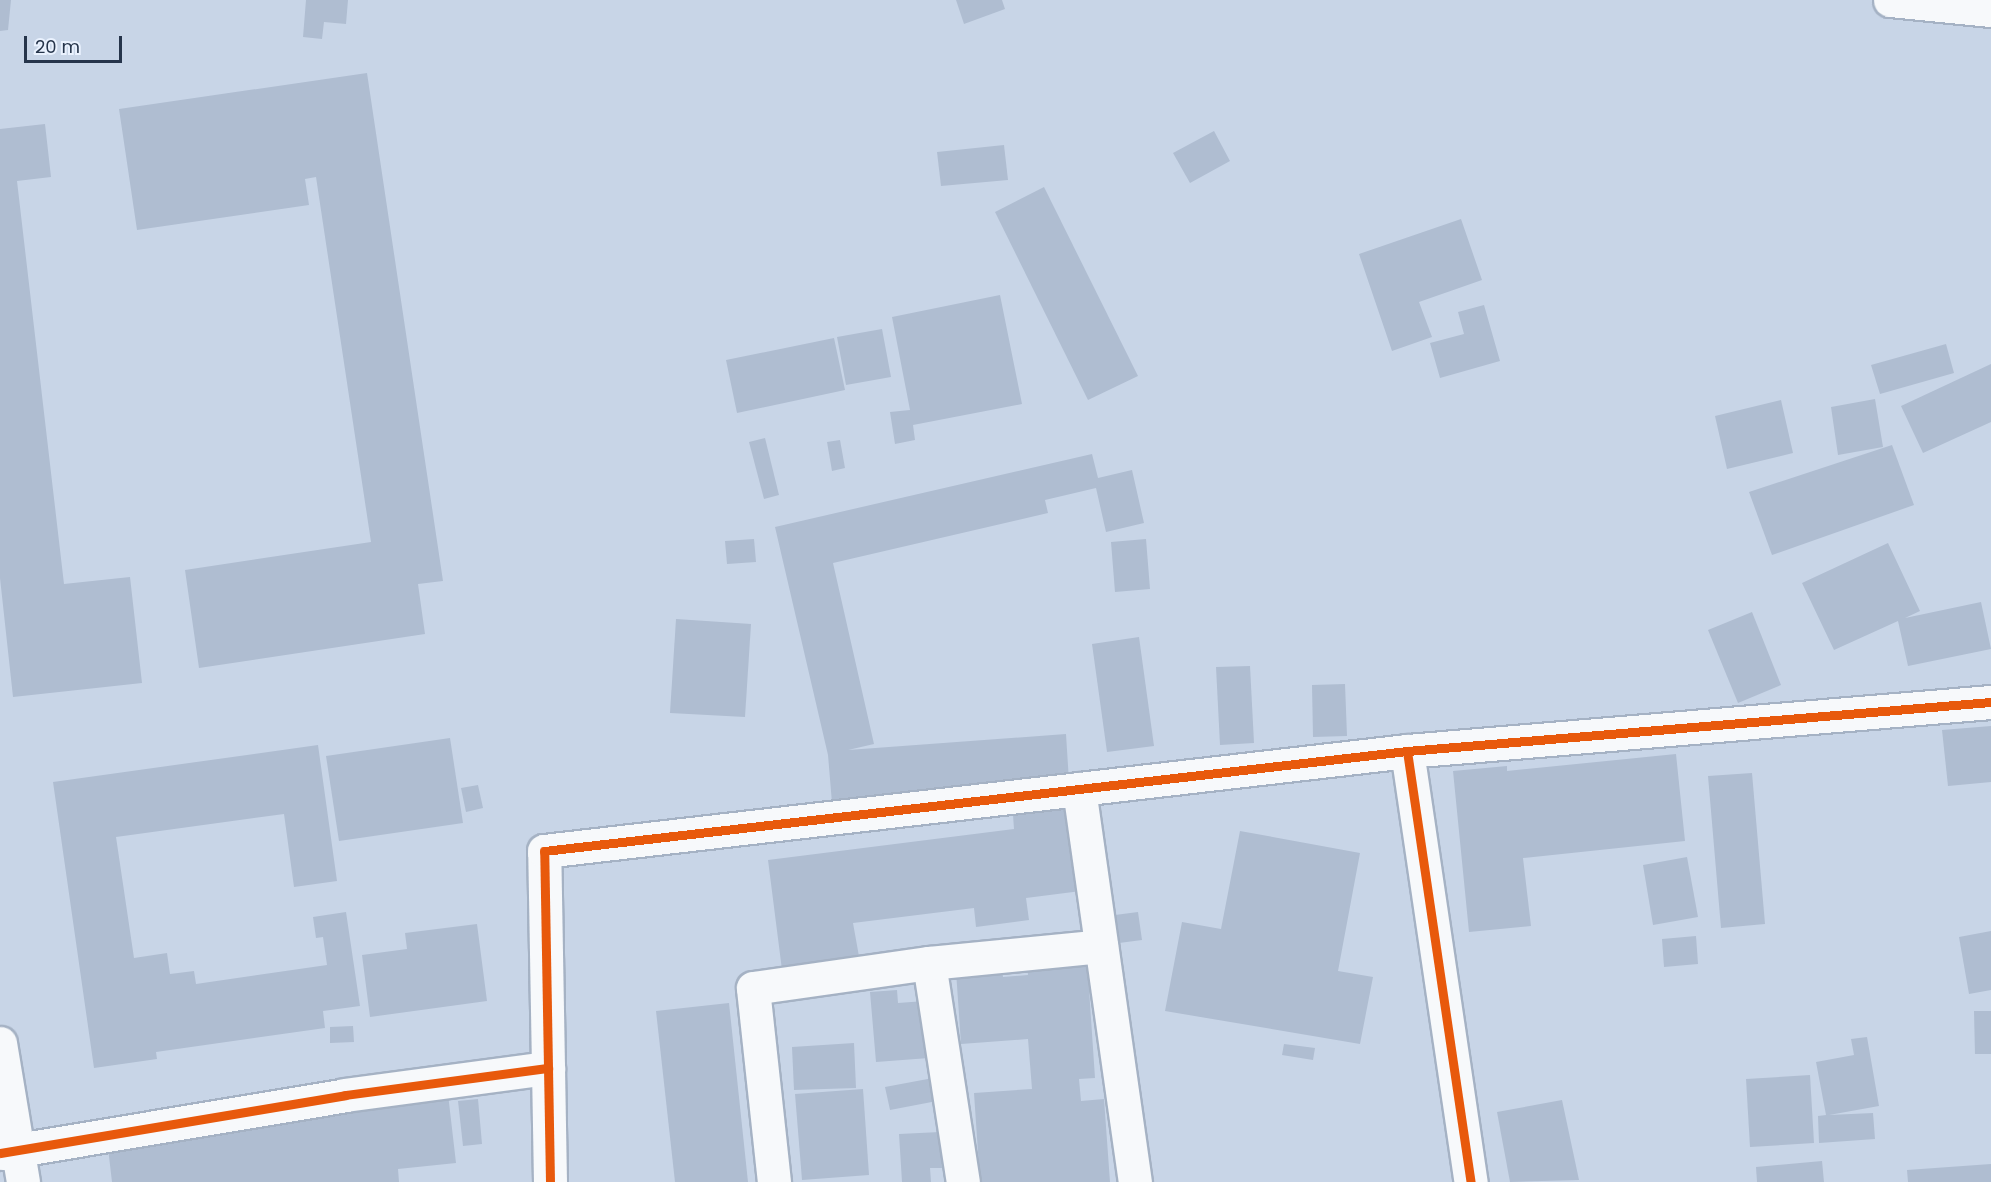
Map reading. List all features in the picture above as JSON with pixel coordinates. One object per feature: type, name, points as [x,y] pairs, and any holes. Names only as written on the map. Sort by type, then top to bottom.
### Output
[{"type":"main road","points":[[1890,0],[1991,10]]},
{"type":"main road","points":[[550,1182],[544,851],[1407,751],[1991,702]]},
{"type":"main road","points":[[1407,751],[1471,1182]]},
{"type":"main road","points":[[1079,789],[1135,1182]]},
{"type":"main road","points":[[774,1182],[753,988],[929,963],[1101,946]]},
{"type":"main road","points":[[929,963],[963,1182]]},
{"type":"main road","points":[[0,1043],[9,1151],[23,1182]]},
{"type":"main road","points":[[9,1151],[345,1095],[548,1068]]},
{"type":"building","points":[[0,0],[11,0],[8,30],[0,31]]},
{"type":"building","points":[[306,0],[348,0],[346,24],[324,22],[322,39],[303,37]]},
{"type":"building","points":[[956,0],[1002,0],[1005,9],[964,24]]},
{"type":"building","points":[[367,73],[443,581],[418,584],[425,634],[199,668],[185,570],[371,542],[316,177],[305,179],[309,205],[137,230],[119,109]]},
{"type":"building","points":[[45,124],[51,177],[17,181],[64,584],[130,577],[142,683],[13,697],[0,578],[0,129]]},
{"type":"building","points":[[1214,131],[1230,161],[1190,183],[1173,153]]},
{"type":"building","points":[[1004,145],[1008,180],[941,186],[937,152]]},
{"type":"building","points":[[1044,187],[1138,376],[1088,400],[995,212]]},
{"type":"building","points":[[1461,219],[1482,280],[1419,302],[1432,337],[1392,351],[1359,254]]},
{"type":"building","points":[[1000,295],[1022,404],[913,425],[915,440],[895,444],[890,412],[910,410],[892,317]]},
{"type":"building","points":[[1484,305],[1500,361],[1440,378],[1430,343],[1464,334],[1458,312]]},
{"type":"building","points":[[882,329],[891,377],[846,385],[837,337]]},
{"type":"building","points":[[834,338],[845,390],[737,413],[726,360]]},
{"type":"building","points":[[1946,344],[1954,373],[1880,394],[1871,365]]},
{"type":"building","points":[[1991,364],[1991,422],[1923,453],[1901,406]]},
{"type":"building","points":[[1875,399],[1883,447],[1838,455],[1831,407]]},
{"type":"building","points":[[1781,400],[1793,453],[1727,469],[1715,416]]},
{"type":"building","points":[[765,438],[779,495],[764,499],[749,442]]},
{"type":"building","points":[[840,440],[845,468],[832,471],[827,442]]},
{"type":"building","points":[[1892,445],[1914,505],[1772,555],[1749,492]]},
{"type":"building","points":[[1092,454],[1098,478],[1132,470],[1144,523],[1106,532],[1096,488],[1045,500],[1048,513],[833,563],[874,744],[848,750],[1066,734],[1070,797],[833,815],[828,755],[775,527]]},
{"type":"building","points":[[754,539],[756,562],[727,564],[725,541]]},
{"type":"building","points":[[1146,539],[1150,589],[1115,592],[1111,542]]},
{"type":"building","points":[[1888,543],[1920,611],[1905,618],[1981,602],[1991,649],[1908,666],[1898,621],[1834,650],[1802,583]]},
{"type":"building","points":[[1752,612],[1781,685],[1738,703],[1708,630]]},
{"type":"building","points":[[676,619],[751,624],[745,717],[670,713]]},
{"type":"building","points":[[1139,637],[1154,746],[1107,752],[1092,644]]},
{"type":"building","points":[[1250,666],[1254,743],[1220,745],[1216,667]]},
{"type":"building","points":[[1345,684],[1347,736],[1313,737],[1312,685]]},
{"type":"building","points":[[1991,726],[1991,782],[1948,786],[1942,730]]},
{"type":"building","points":[[450,738],[463,823],[339,841],[326,756]]},
{"type":"building","points":[[318,745],[337,881],[294,887],[284,814],[116,837],[134,958],[167,953],[170,974],[194,971],[196,984],[327,965],[323,937],[316,938],[313,917],[346,912],[360,1006],[323,1011],[325,1028],[156,1052],[157,1059],[94,1068],[53,782]]},
{"type":"building","points":[[1676,754],[1685,841],[1523,858],[1531,926],[1469,932],[1453,771],[1507,766],[1507,771]]},
{"type":"building","points":[[1752,773],[1765,924],[1721,928],[1708,776]]},
{"type":"building","points":[[478,785],[483,808],[466,812],[461,788]]},
{"type":"building","points":[[1070,808],[1081,891],[1026,898],[1029,920],[976,927],[974,908],[853,923],[860,962],[782,970],[768,860],[1014,829],[1013,815]]},
{"type":"building","points":[[1240,831],[1360,853],[1338,971],[1373,977],[1360,1044],[1165,1011],[1182,922],[1221,929]]},
{"type":"building","points":[[1687,857],[1698,917],[1653,925],[1643,865]]},
{"type":"building","points":[[1138,912],[1142,940],[1119,943],[1115,915]]},
{"type":"building","points":[[477,924],[487,1001],[370,1017],[362,955],[407,949],[405,933]]},
{"type":"building","points":[[1991,931],[1991,990],[1969,994],[1959,937]]},
{"type":"building","points":[[1696,936],[1698,964],[1664,967],[1662,939]]},
{"type":"building","points":[[1087,959],[1095,1078],[1079,1079],[1081,1101],[1104,1099],[1110,1182],[980,1182],[974,1093],[1032,1089],[1028,1039],[961,1044],[956,971],[1002,968],[1003,977],[1028,975],[1027,963]]},
{"type":"building","points":[[897,990],[898,1003],[925,1001],[929,1058],[876,1062],[870,992]]},
{"type":"building","points":[[729,1003],[748,1182],[675,1182],[656,1011]]},
{"type":"building","points":[[1974,1011],[1991,1011],[1991,1054],[1975,1054]]},
{"type":"building","points":[[353,1026],[354,1042],[330,1043],[330,1027]]},
{"type":"building","points":[[1867,1037],[1879,1106],[1829,1115],[1873,1113],[1875,1139],[1819,1143],[1818,1116],[1826,1115],[1816,1062],[1854,1055],[1851,1039]]},
{"type":"building","points":[[854,1043],[856,1088],[794,1090],[792,1047]]},
{"type":"building","points":[[1284,1044],[1315,1048],[1313,1060],[1282,1055]]},
{"type":"building","points":[[1810,1075],[1814,1143],[1750,1147],[1746,1079]]},
{"type":"building","points":[[933,1078],[937,1101],[890,1110],[885,1087]]},
{"type":"building","points":[[863,1089],[869,1175],[802,1180],[795,1094]]},
{"type":"building","points":[[448,1094],[456,1163],[398,1169],[399,1182],[112,1182],[108,1148],[221,1135],[220,1121]]},
{"type":"building","points":[[478,1099],[482,1144],[463,1146],[458,1101]]},
{"type":"building","points":[[1562,1100],[1579,1180],[1510,1182],[1497,1112]]},
{"type":"building","points":[[940,1132],[942,1168],[930,1168],[931,1182],[902,1182],[899,1134]]},
{"type":"building","points":[[1822,1161],[1824,1182],[1757,1182],[1756,1167]]},
{"type":"building","points":[[1991,1164],[1991,1182],[1908,1182],[1907,1170]]},
{"type":"cycle path","points":[[550,1182],[544,851],[1407,751],[1991,702]]},
{"type":"cycle path","points":[[1407,751],[1471,1182]]},
{"type":"cycle path","points":[[0,1153],[345,1095],[548,1068]]}]
